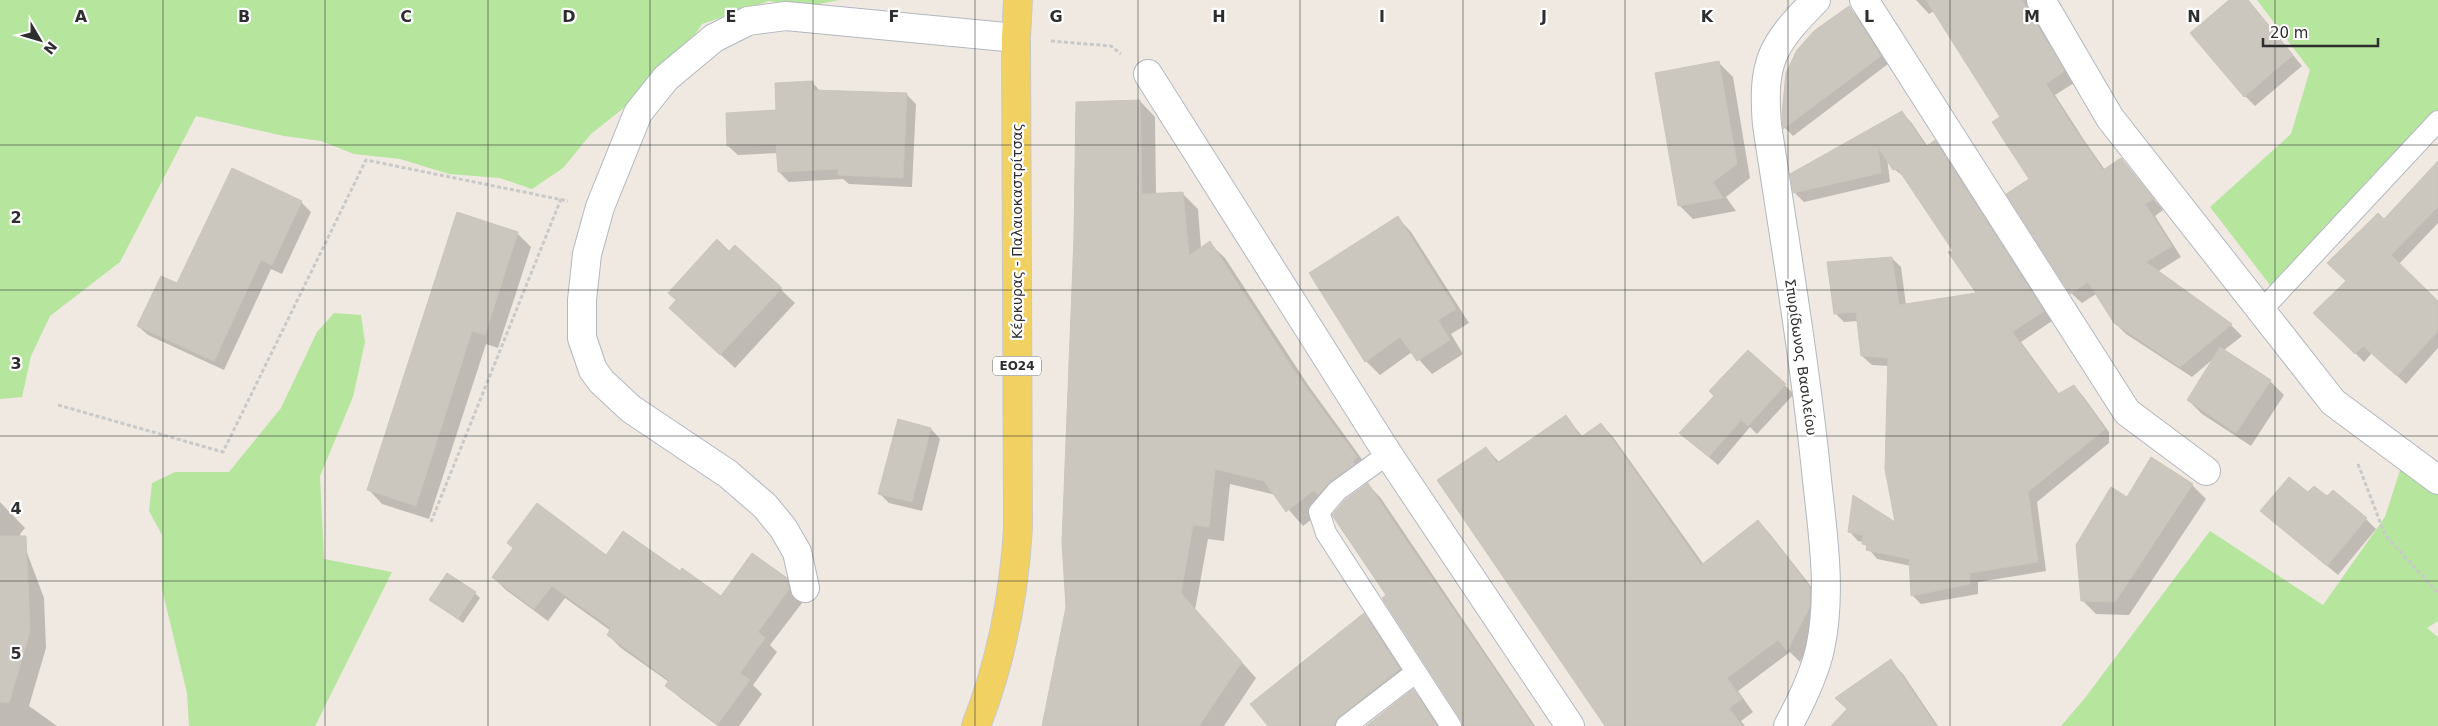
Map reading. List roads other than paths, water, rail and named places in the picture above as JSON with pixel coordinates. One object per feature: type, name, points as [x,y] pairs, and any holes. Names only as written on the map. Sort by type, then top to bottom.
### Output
[{"type":"main road","name":"Κέρκυρας - Παλαιοκαστρίτσας","points":[[976,726],[997,667],[1005,634],[1016,562],[1018,528],[1016,38],[1018,0]]},
{"type":"street","name":"Σπυρίδωνος Βασιλείου","points":[[1788,726],[1812,675],[1820,650],[1824,626],[1825,573],[1807,384],[1764,95],[1768,66],[1775,49],[1798,19],[1816,0]]},
{"type":"street","points":[[1864,0],[2126,412],[2206,471]]},
{"type":"street","points":[[2041,0],[2110,118],[2334,402],[2438,480]]},
{"type":"street","points":[[806,588],[797,552],[783,528],[764,506],[728,474],[631,409],[602,382],[593,370],[582,338],[582,300],[587,254],[600,207],[638,113],[666,78],[714,38],[748,21],[786,16],[1016,38]]},
{"type":"street","points":[[1148,74],[1388,454],[1570,726]]},
{"type":"lane","points":[[2261,311],[2438,121]]},
{"type":"lane","points":[[1388,454],[1337,491],[1319,512],[1326,533],[1451,726]]},
{"type":"lane","points":[[1346,726],[1415,673]]}]
